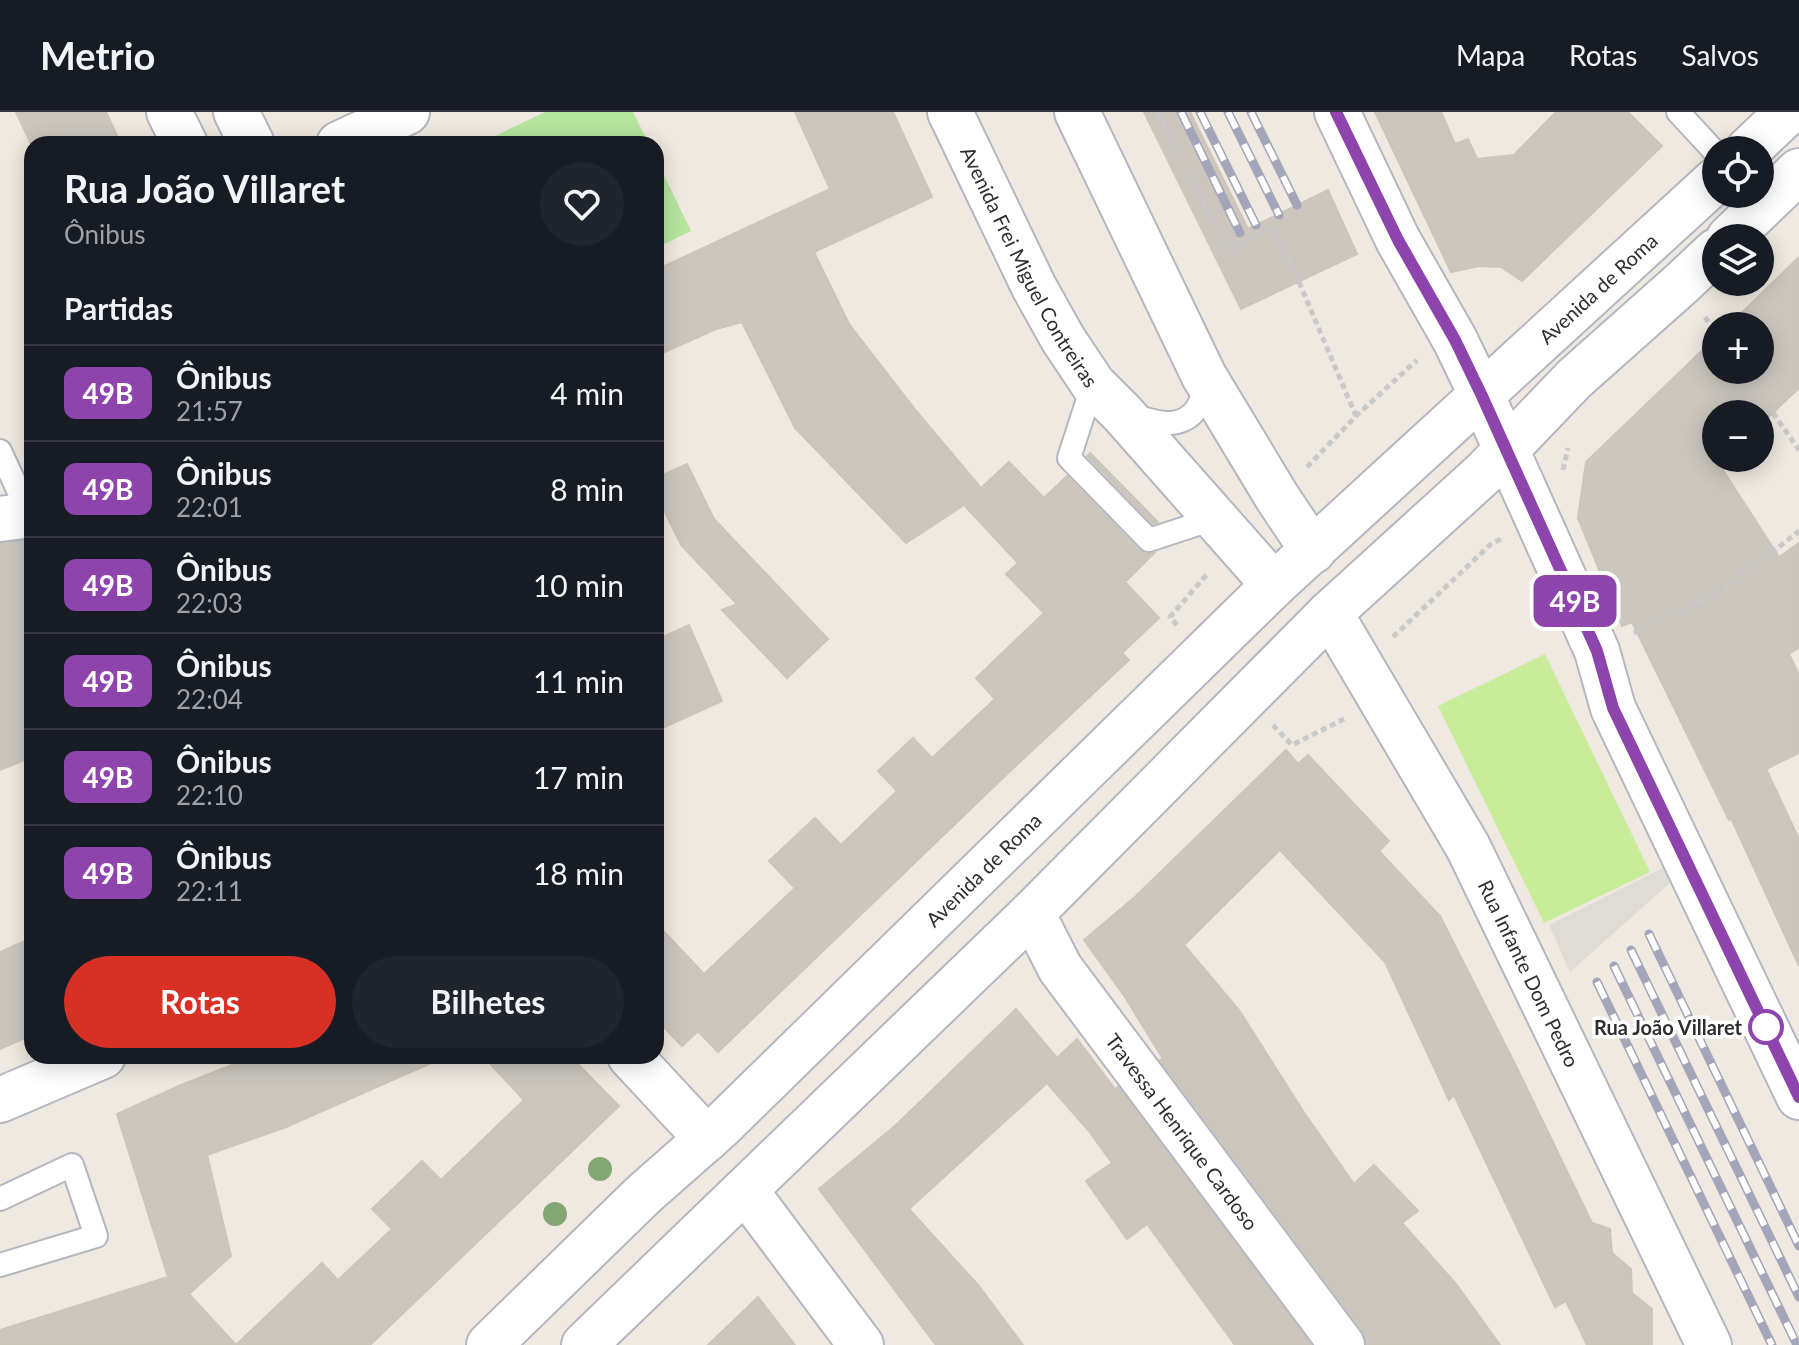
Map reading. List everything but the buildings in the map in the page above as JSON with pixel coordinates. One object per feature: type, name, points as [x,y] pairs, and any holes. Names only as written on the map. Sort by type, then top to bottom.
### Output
[{"type":"street","points":[[169,112],[181,136]]},
{"type":"street","points":[[236,112],[248,136]]},
{"type":"street","points":[[356,136],[407,112]]},
{"type":"street","name":"Avenida Frei Miguel Contreiras","points":[[950,112],[1034,287],[1063,339],[1108,399],[1274,585]]},
{"type":"street","points":[[1077,112],[1204,376],[1313,551]]},
{"type":"street","points":[[1337,112],[1398,240],[1455,340],[1482,396],[1597,651],[1613,708],[1799,1097]]},
{"type":"street","points":[[1762,136],[1785,113]]},
{"type":"street","points":[[1744,224],[1799,171]]},
{"type":"street","name":"Avenida de Roma","points":[[489,1345],[644,1194],[713,1133],[1274,585],[1702,193]]},
{"type":"street","points":[[584,1345],[750,1191],[1330,613],[1485,472],[1574,379],[1702,264]]},
{"type":"street","name":"Rua Infante Dom Pedro","points":[[1313,551],[1330,613],[1468,847],[1709,1345]]},
{"type":"street","points":[[1274,585],[1330,613]]},
{"type":"street","name":"Travessa Henrique Cardoso","points":[[1032,913],[1060,968],[1342,1345]]},
{"type":"street","points":[[0,1100],[84,1064]]},
{"type":"street","points":[[639,1064],[713,1133],[750,1191],[861,1345]]},
{"type":"lane","points":[[1678,112],[1702,138]]},
{"type":"lane","points":[[1204,376],[1204,395],[1196,411],[1184,420],[1169,423],[1108,399],[1069,458],[1149,540],[1216,518]]},
{"type":"lane","points":[[0,451],[21,517]]},
{"type":"lane","points":[[0,1199],[72,1165],[96,1236],[0,1265]]},
{"type":"path","points":[[1158,112],[1227,251],[1274,228],[1356,416]]},
{"type":"path","points":[[1298,476],[1356,416],[1421,356],[1455,340]]},
{"type":"path","points":[[1774,414],[1799,450]]},
{"type":"path","points":[[1388,642],[1491,544],[1517,531],[1556,497],[1570,442]]},
{"type":"path","points":[[1597,651],[1723,591],[1799,531]]},
{"type":"green space","points":[[545,112],[633,112],[645,136],[495,136]]},
{"type":"green space","points":[[664,175],[691,231],[664,244]]},
{"type":"green space","points":[[1545,654],[1650,872],[1544,923],[1438,706]]},
{"type":"shaded area","points":[[1663,868],[1670,883],[1570,972],[1549,925]]},
{"type":"railway","points":[[1181,112],[1240,233]]},
{"type":"railway","points":[[1200,112],[1256,225]]},
{"type":"railway","points":[[1228,112],[1279,215]]},
{"type":"railway","points":[[1251,112],[1297,205]]},
{"type":"railway","points":[[1649,934],[1799,1246]]},
{"type":"railway","points":[[1631,950],[1799,1297]]},
{"type":"railway","points":[[1614,966],[1797,1345]]},
{"type":"railway","points":[[1597,982],[1772,1345]]},
{"type":"bus line","name":"49B","points":[[1336,112],[1398,240],[1455,340],[1482,396],[1597,651],[1613,708],[1799,1097]]},
{"type":"place","name":"Rua João Villaret","points":[[1766,1027]]}]
